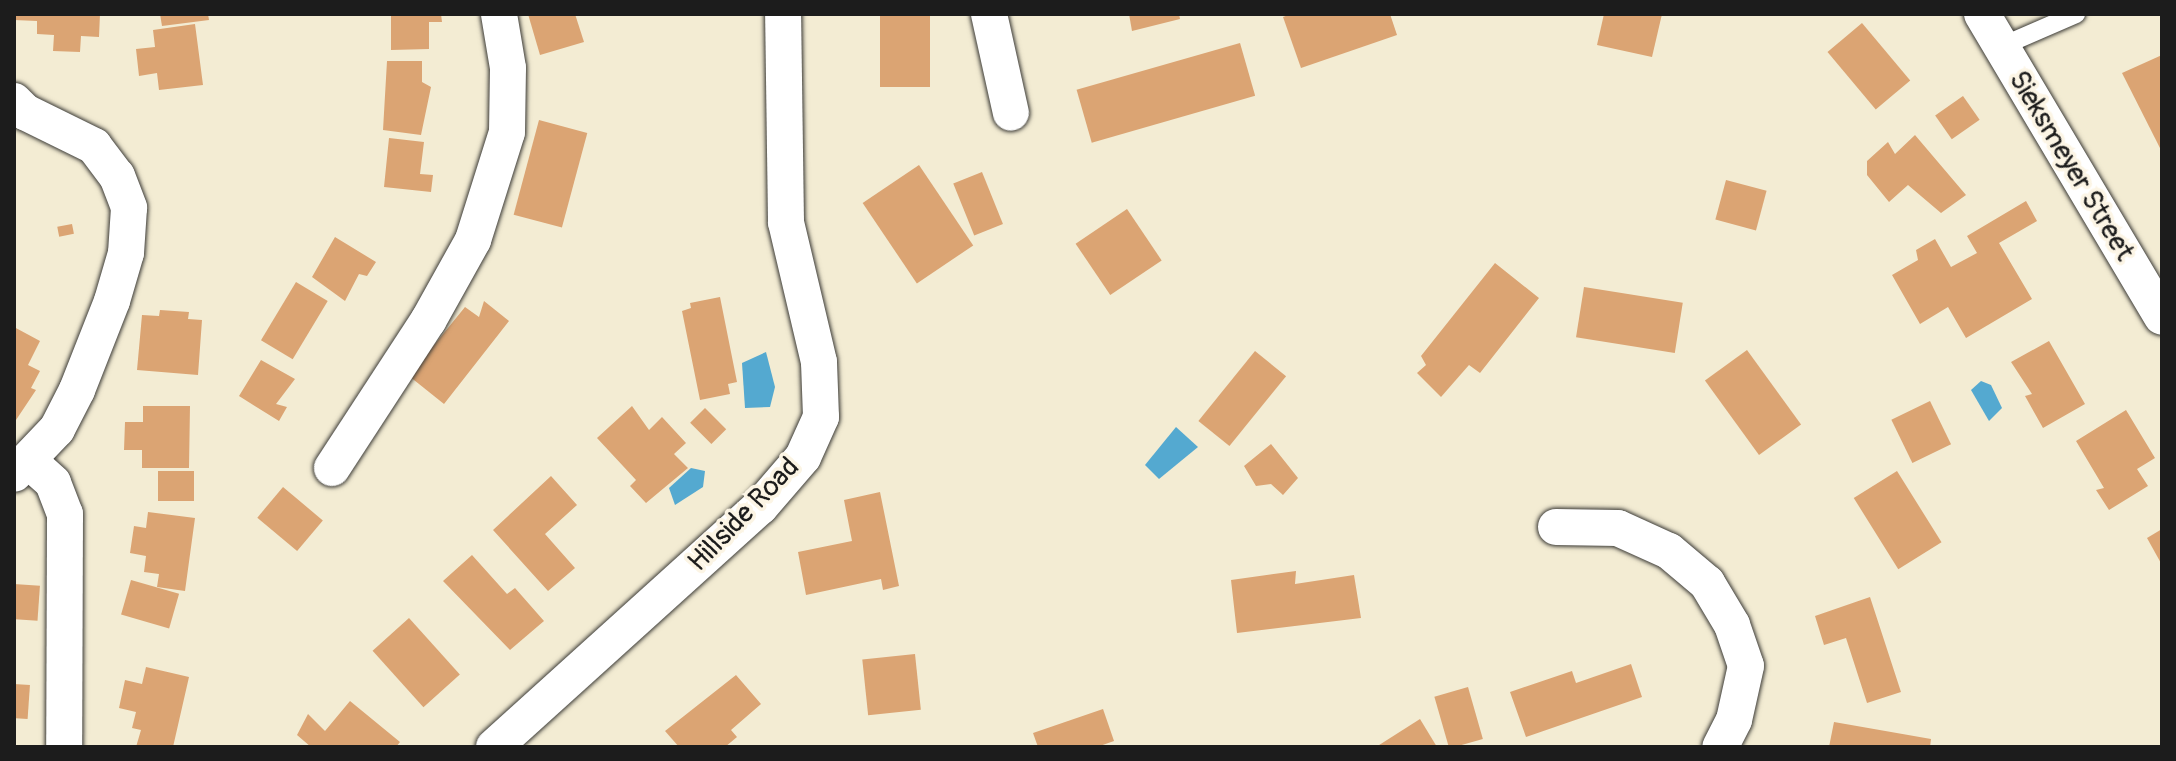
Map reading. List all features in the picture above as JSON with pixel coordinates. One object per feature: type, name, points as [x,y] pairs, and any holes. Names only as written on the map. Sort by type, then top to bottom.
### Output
[{"type":"street","points":[[332,468],[428,321],[473,240],[507,132],[508,68],[499,14]]},
{"type":"street","name":"Hillside Road","points":[[494,747],[782,484],[803,457],[821,417],[819,362],[786,222],[783,14]]},
{"type":"street","points":[[989,14],[1011,113]]},
{"type":"street","name":"Sieksmeyer Street","points":[[1982,14],[2162,317]]},
{"type":"street","points":[[14,101],[37,119],[94,146],[117,176],[129,208],[126,253],[99,337],[57,429],[22,468],[53,483],[65,514],[64,747]]},
{"type":"street","points":[[1556,527],[1618,528],[1669,551],[1707,583],[1732,625],[1746,666],[1734,720],[1720,747]]},
{"type":"lane","points":[[2000,47],[2076,14]]},
{"type":"water","points":[[766,352],[775,387],[770,407],[745,408],[742,363]]},
{"type":"water","points":[[1981,381],[1991,385],[2002,408],[1989,421],[1971,390]]},
{"type":"water","points":[[1176,427],[1198,447],[1159,479],[1145,465]]},
{"type":"water","points":[[691,468],[705,471],[703,487],[675,505],[669,488]]},
{"type":"building","points":[[14,14],[100,14],[99,37],[81,36],[80,52],[53,51],[54,35],[37,34],[37,21],[14,20]]},
{"type":"building","points":[[160,14],[208,14],[209,20],[162,26]]},
{"type":"building","points":[[391,14],[441,14],[442,22],[429,22],[429,49],[391,50]]},
{"type":"building","points":[[528,14],[575,14],[584,42],[540,55]]},
{"type":"building","points":[[880,14],[930,14],[930,87],[880,87]]},
{"type":"building","points":[[1129,14],[1179,14],[1180,19],[1132,31]]},
{"type":"building","points":[[1291,14],[1390,14],[1397,35],[1301,68],[1283,17]]},
{"type":"building","points":[[1604,14],[1662,14],[1652,57],[1597,45]]},
{"type":"building","points":[[1862,23],[1910,80],[1876,109],[1828,52]]},
{"type":"building","points":[[195,24],[203,85],[159,90],[157,73],[139,76],[136,49],[155,47],[153,30]]},
{"type":"building","points":[[1240,43],[1255,96],[1092,143],[1077,90]]},
{"type":"building","points":[[2162,55],[2162,152],[2122,73]]},
{"type":"building","points":[[387,61],[422,61],[422,82],[431,87],[421,135],[383,130]]},
{"type":"building","points":[[1963,96],[1980,120],[1952,139],[1935,116]]},
{"type":"building","points":[[539,120],[587,133],[562,228],[514,215]]},
{"type":"building","points":[[1915,135],[1966,195],[1941,213],[1908,185],[1889,202],[1867,175],[1867,161],[1888,142],[1895,154]]},
{"type":"building","points":[[389,138],[424,142],[420,174],[433,175],[431,192],[384,187]]},
{"type":"building","points":[[919,165],[973,245],[917,283],[863,203]]},
{"type":"building","points":[[982,172],[1003,224],[974,236],[953,184]]},
{"type":"building","points":[[1726,180],[1767,191],[1756,230],[1715,220]]},
{"type":"building","points":[[2026,201],[2037,221],[1999,243],[2032,299],[1966,338],[1948,307],[1920,324],[1892,275],[1918,260],[1916,250],[1935,239],[1951,267],[1977,253],[1967,236]]},
{"type":"building","points":[[1127,209],[1162,260],[1110,295],[1076,244]]},
{"type":"building","points":[[72,224],[74,234],[59,237],[57,227]]},
{"type":"building","points":[[335,237],[376,262],[367,276],[359,274],[345,301],[312,277]]},
{"type":"building","points":[[1495,263],[1539,298],[1480,373],[1469,365],[1441,397],[1417,373],[1426,365],[1421,356]]},
{"type":"building","points":[[296,282],[328,301],[293,359],[261,340]]},
{"type":"building","points":[[1584,287],[1683,303],[1675,353],[1576,337]]},
{"type":"building","points":[[720,297],[737,382],[728,384],[730,394],[700,400],[682,311],[691,308],[690,303]]},
{"type":"building","points":[[484,301],[509,321],[444,404],[409,376],[465,307],[479,317]]},
{"type":"building","points":[[160,310],[189,312],[188,319],[202,320],[198,375],[137,370],[142,315],[159,316]]},
{"type":"building","points":[[14,327],[40,341],[28,365],[40,371],[31,388],[36,390],[14,423]]},
{"type":"building","points":[[2049,341],[2085,404],[2043,428],[2025,396],[2032,394],[2011,362]]},
{"type":"building","points":[[1747,350],[1801,424],[1759,455],[1705,381]]},
{"type":"building","points":[[1255,351],[1286,376],[1229,446],[1198,421]]},
{"type":"building","points":[[261,360],[295,379],[276,404],[287,407],[279,421],[239,396]]},
{"type":"building","points":[[1930,401],[1951,444],[1912,463],[1891,420]]},
{"type":"building","points":[[143,406],[190,406],[189,468],[142,468],[142,450],[124,450],[125,422],[143,422]]},
{"type":"building","points":[[632,406],[649,430],[662,417],[686,443],[674,454],[688,468],[646,503],[630,486],[636,480],[597,438]]},
{"type":"building","points":[[705,408],[726,429],[711,444],[690,423]]},
{"type":"building","points":[[2126,410],[2155,458],[2137,469],[2148,486],[2109,510],[2096,490],[2104,488],[2076,441]]},
{"type":"building","points":[[1271,444],[1298,478],[1283,495],[1271,484],[1256,486],[1244,466]]},
{"type":"building","points":[[158,471],[194,471],[194,501],[158,501]]},
{"type":"building","points":[[1897,471],[1942,542],[1898,569],[1854,498]]},
{"type":"building","points":[[551,476],[577,505],[545,534],[575,568],[548,591],[493,530]]},
{"type":"building","points":[[283,487],[323,520],[297,551],[257,518]]},
{"type":"building","points":[[880,492],[899,586],[883,590],[881,579],[806,595],[798,552],[852,541],[844,500]]},
{"type":"building","points":[[148,512],[195,518],[185,591],[157,587],[159,574],[144,572],[146,556],[130,553],[134,526],[146,528]]},
{"type":"building","points":[[2162,529],[2162,565],[2147,538]]},
{"type":"building","points":[[472,555],[507,594],[515,588],[544,621],[510,650],[443,581]]},
{"type":"building","points":[[1296,571],[1295,584],[1354,575],[1361,618],[1237,633],[1231,580]]},
{"type":"building","points":[[131,580],[179,594],[169,628],[121,615]]},
{"type":"building","points":[[14,584],[40,586],[37,621],[14,619]]},
{"type":"building","points":[[1870,597],[1901,692],[1867,703],[1846,638],[1824,645],[1815,616]]},
{"type":"building","points":[[409,618],[460,674],[423,707],[373,651]]},
{"type":"building","points":[[915,654],[921,710],[868,715],[862,660]]},
{"type":"building","points":[[1631,664],[1642,697],[1526,737],[1510,692],[1572,671],[1576,683]]},
{"type":"building","points":[[146,667],[189,677],[173,747],[136,747],[141,730],[132,728],[136,712],[119,708],[125,680],[142,684]]},
{"type":"building","points":[[736,675],[761,704],[731,730],[737,737],[725,747],[679,747],[665,731]]},
{"type":"building","points":[[14,684],[30,685],[28,719],[14,718]]},
{"type":"building","points":[[1468,687],[1483,739],[1449,747],[1434,697]]},
{"type":"building","points":[[350,701],[400,742],[396,747],[311,747],[297,735],[308,714],[325,731]]},
{"type":"building","points":[[1103,709],[1114,741],[1097,747],[1038,747],[1033,733]]},
{"type":"building","points":[[1420,719],[1437,747],[1376,747]]},
{"type":"building","points":[[1834,722],[1931,739],[1930,747],[1829,747]]}]
